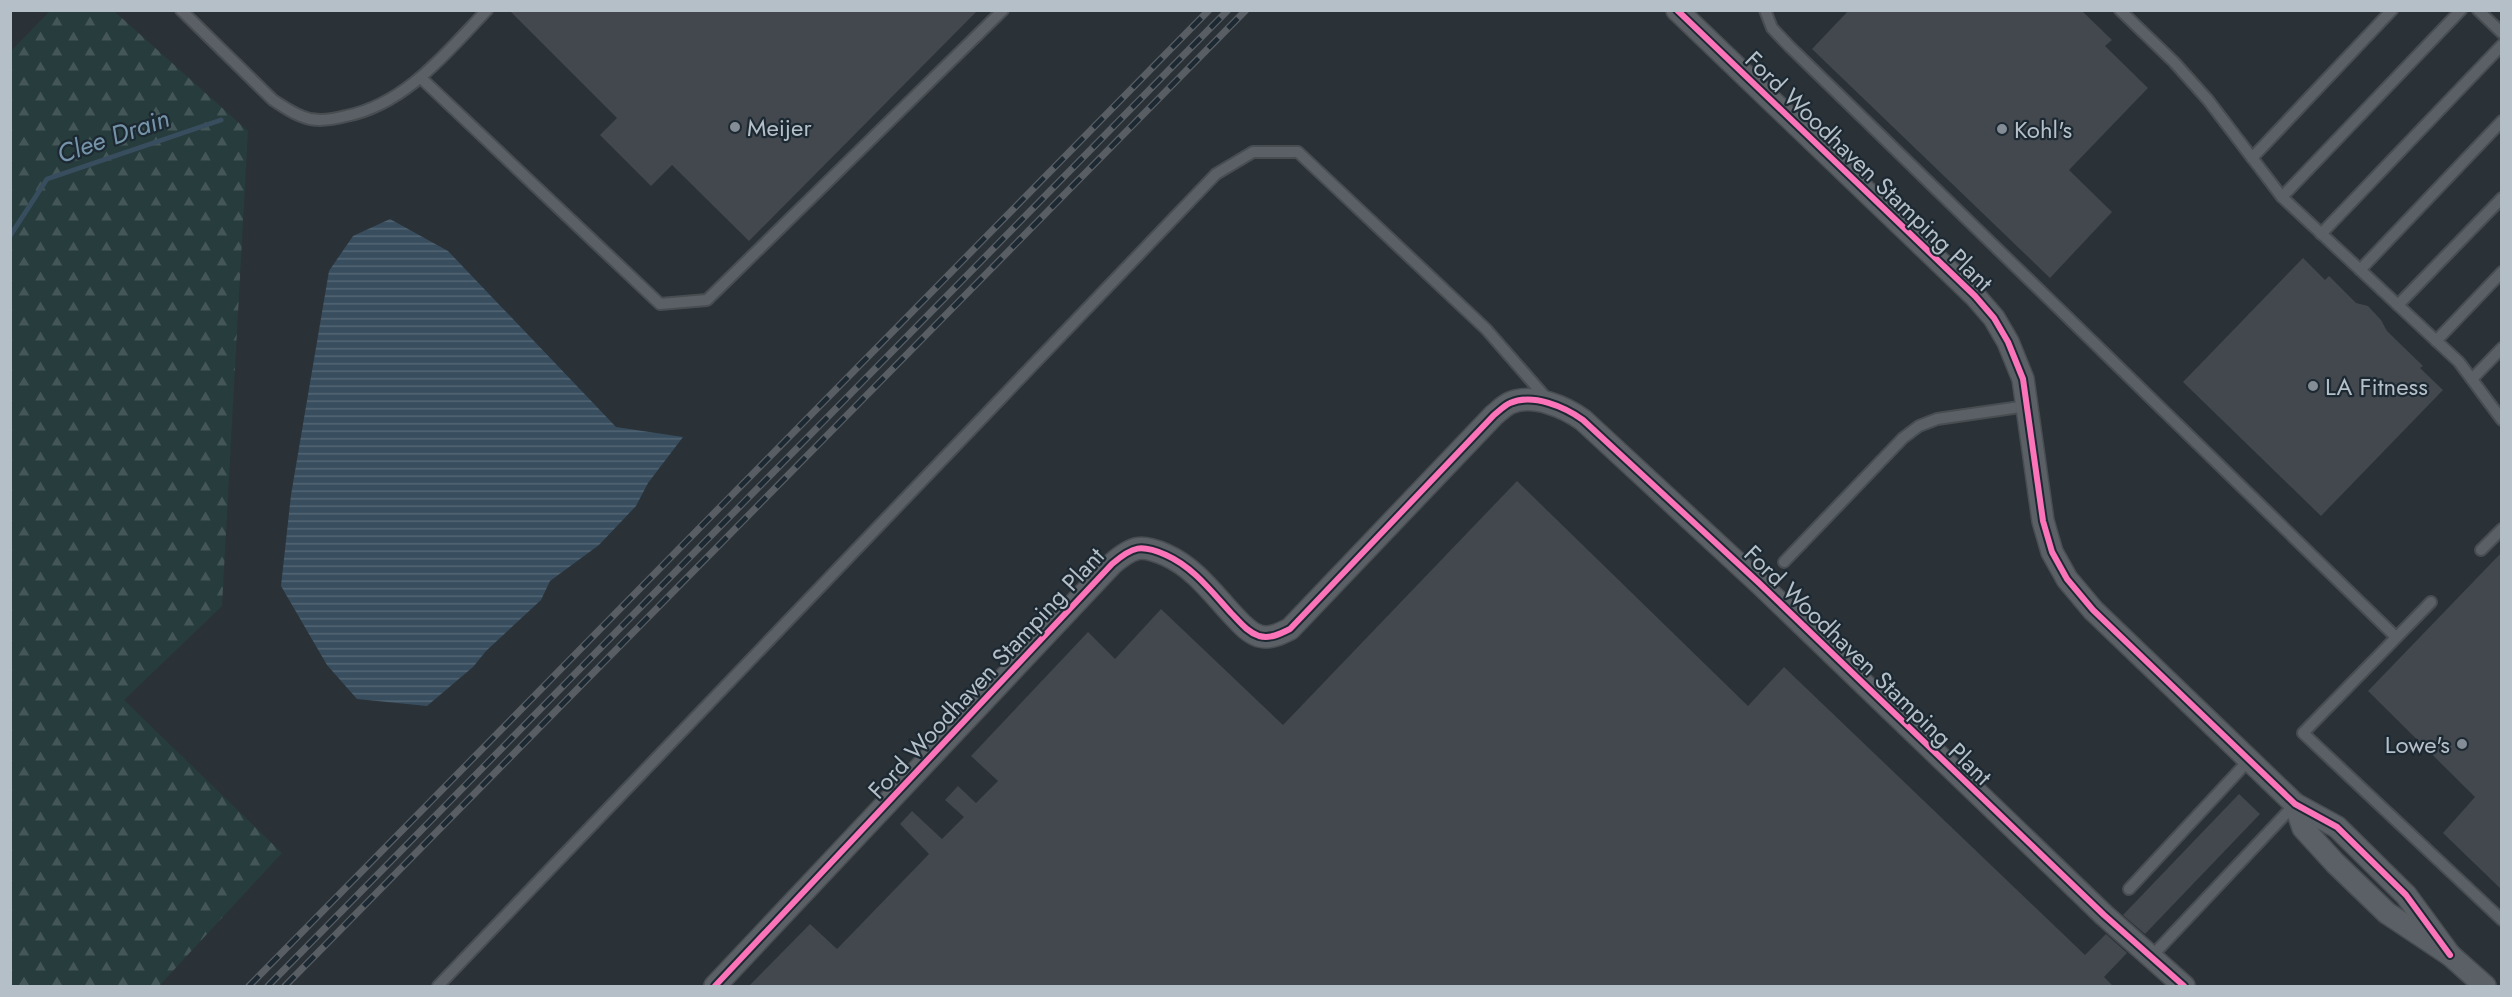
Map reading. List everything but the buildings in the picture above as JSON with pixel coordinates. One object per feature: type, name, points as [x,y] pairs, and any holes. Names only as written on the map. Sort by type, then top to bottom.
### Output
[{"type":"street","name":"Ford Woodhaven Stamping Plant","points":[[1677,10],[1975,296],[1994,318],[2008,342],[2023,379],[2043,521],[2052,552],[2067,579],[2093,610],[2295,804],[2337,827],[2406,895],[2450,955],[2485,987]]},
{"type":"street","name":"Ford Woodhaven Stamping Plant","points":[[715,987],[1112,564],[1126,552],[1138,547],[1171,557],[1190,569],[1252,632],[1260,636],[1279,635],[1290,629],[1494,415],[1510,403],[1522,401],[1552,404],[1569,410],[1583,420],[1759,583],[2097,909],[2184,987]]},
{"type":"lane","points":[[181,10],[273,100],[310,119],[331,119],[358,114],[382,105],[421,78],[487,10]]},
{"type":"lane","points":[[421,78],[660,304],[708,300],[1003,10]]},
{"type":"lane","points":[[1765,10],[1772,28],[1789,46],[2396,638]]},
{"type":"lane","points":[[2120,10],[2181,69],[2208,100],[2282,197],[2459,362],[2502,420]]},
{"type":"lane","points":[[2252,158],[2392,10]]},
{"type":"lane","points":[[2282,197],[2461,10]]},
{"type":"lane","points":[[2478,10],[2502,33]]},
{"type":"lane","points":[[2321,234],[2502,45]]},
{"type":"lane","points":[[2360,270],[2502,121]]},
{"type":"lane","points":[[438,987],[1216,174],[1253,152],[1298,152],[1486,329],[1552,404]]},
{"type":"lane","points":[[2398,305],[2502,198]]},
{"type":"lane","points":[[2436,341],[2502,272]]},
{"type":"lane","points":[[2472,379],[2502,348]]},
{"type":"lane","points":[[1784,562],[1903,438],[1919,426],[1937,419],[2027,406]]},
{"type":"lane","points":[[2481,550],[2502,529]]},
{"type":"lane","points":[[2431,602],[2303,733],[2502,920]]},
{"type":"lane","points":[[2129,889],[2249,760]]},
{"type":"lane","points":[[2151,957],[2295,804]]},
{"type":"green space","points":[[50,11],[114,11],[248,131],[222,606],[124,700],[282,853],[159,986],[11,986],[10,52]]},
{"type":"water","points":[[390,219],[448,251],[616,427],[683,437],[648,483],[636,506],[599,545],[550,581],[541,600],[486,651],[473,667],[427,706],[357,699],[327,665],[281,586],[291,495],[329,271],[353,236]]},
{"type":"waterway","name":"Clee Drain","points":[[10,236],[47,179],[221,120]]},
{"type":"railway","points":[[249,986],[1209,10]]},
{"type":"railway","points":[[268,986],[1228,10]]},
{"type":"railway","points":[[285,986],[1246,10]]},
{"type":"cycle path","points":[[1677,10],[1975,296],[1994,318],[2008,342],[2023,379],[2043,521],[2052,552],[2067,579],[2093,610],[2295,804],[2337,827],[2406,895],[2450,955]]},
{"type":"cycle path","points":[[715,986],[1119,558],[1132,550],[1143,548],[1166,555],[1193,573],[1251,632],[1263,637],[1279,634],[1290,629],[1494,415],[1510,403],[1519,400],[1538,401],[1558,406],[1583,420],[1759,583],[2104,915],[2184,986]]},
{"type":"place","name":"Meijer","points":[[735,127]]},
{"type":"place","name":"Kohl's","points":[[2002,129]]},
{"type":"place","name":"LA Fitness","points":[[2313,386]]},
{"type":"place","name":"Lowe's","points":[[2462,744]]}]
